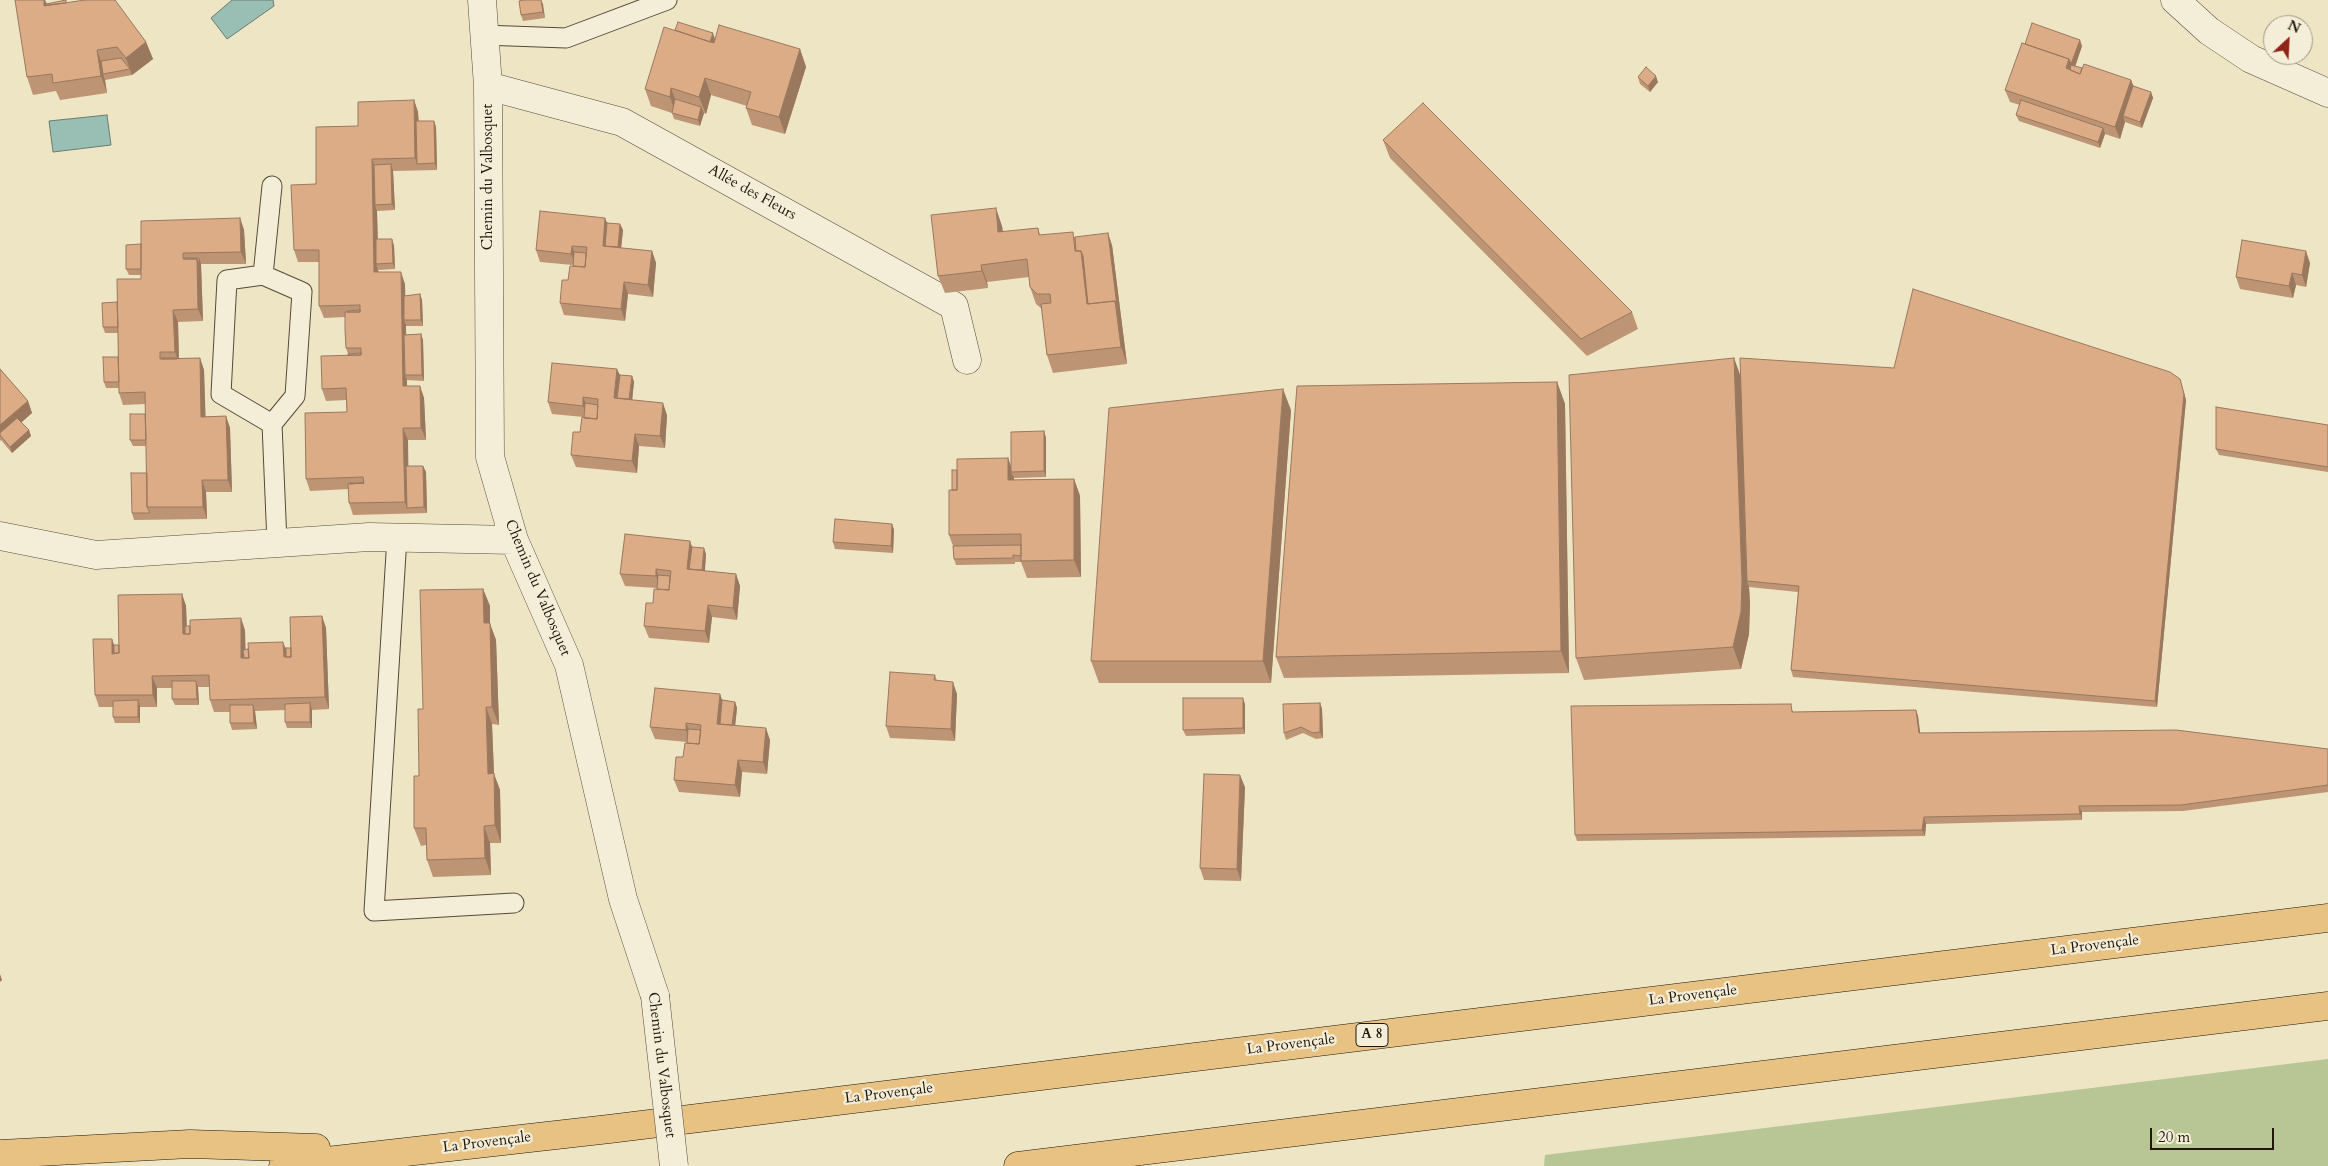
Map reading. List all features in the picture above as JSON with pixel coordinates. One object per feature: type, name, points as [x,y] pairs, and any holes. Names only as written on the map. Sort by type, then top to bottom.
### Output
[{"type":"highway","name":"La Provençale","points":[[283,1166],[2328,918]]},
{"type":"highway","points":[[1018,1166],[2328,1006]]},
{"type":"highway","points":[[0,1154],[190,1144],[415,1151]]},
{"type":"street","name":"Chemin du Valbosquet","points":[[482,0],[488,86],[490,457],[514,540],[569,665],[622,898],[655,996],[674,1166]]},
{"type":"street","points":[[2175,0],[2209,31],[2251,59],[2328,93]]},
{"type":"street","name":"Allée des Fleurs","points":[[488,86],[622,122],[954,306],[967,360]]},
{"type":"street","points":[[0,536],[96,555],[397,537],[514,540]]},
{"type":"lane","points":[[483,35],[566,38],[667,0]]},
{"type":"lane","points":[[263,275],[272,186]]},
{"type":"lane","points":[[272,424],[221,394],[226,280],[263,275],[302,292],[295,396],[272,424],[277,543]]},
{"type":"lane","points":[[397,537],[374,911],[514,903]]},
{"type":"green space","points":[[2328,1059],[2328,1166],[1544,1166],[1545,1155]]},
{"type":"water","points":[[232,0],[273,0],[274,6],[227,39],[211,18]]},
{"type":"water","points":[[107,115],[111,145],[53,152],[49,121]]},
{"type":"building","points":[[15,0],[44,0],[44,6],[85,0],[115,0],[146,42],[126,58],[117,47],[97,50],[101,76],[53,83],[52,74],[27,77]]},
{"type":"building","points":[[66,0],[66,3],[46,4]]},
{"type":"building","points":[[541,0],[543,12],[521,15],[519,1]]},
{"type":"building","points":[[678,22],[713,33],[710,42],[675,30]]},
{"type":"building","points":[[2032,23],[2080,40],[2071,64],[2069,59],[2025,44]]},
{"type":"building","points":[[719,25],[800,49],[779,117],[746,108],[751,92],[705,78],[699,97],[671,88],[670,97],[645,89],[664,27],[714,43]]},
{"type":"building","points":[[2022,43],[2069,59],[2066,68],[2080,74],[2084,64],[2131,80],[2115,127],[2005,90]]},
{"type":"building","points":[[121,58],[130,69],[103,74],[101,61]]},
{"type":"building","points":[[2071,65],[2082,68],[2080,74],[2070,70]]},
{"type":"building","points":[[1646,67],[1656,76],[1648,86],[1638,77]]},
{"type":"building","points":[[2133,86],[2151,92],[2140,122],[2123,116]]},
{"type":"building","points":[[675,99],[701,107],[698,120],[672,113]]},
{"type":"building","points":[[414,100],[415,158],[372,159],[374,272],[401,272],[403,386],[420,386],[421,428],[403,428],[405,502],[349,503],[348,484],[364,483],[363,477],[306,479],[305,413],[347,412],[346,388],[322,389],[321,356],[361,355],[361,348],[346,348],[345,330],[345,312],[360,312],[360,305],[319,306],[319,250],[294,250],[291,185],[316,184],[316,127],[358,126],[358,102]]},
{"type":"building","points":[[2021,100],[2103,128],[2098,142],[2016,115]]},
{"type":"building","points":[[1423,103],[1632,312],[1581,339],[1383,140]]},
{"type":"building","points":[[416,121],[434,121],[435,163],[417,164]]},
{"type":"building","points":[[391,164],[392,204],[375,205],[374,165]]},
{"type":"building","points":[[996,208],[998,232],[1038,228],[1039,235],[1073,232],[1075,251],[1081,251],[1087,304],[1115,301],[1121,347],[1047,355],[1041,304],[1051,303],[1050,294],[1037,294],[1030,287],[1027,259],[981,265],[982,271],[938,276],[931,215]]},
{"type":"building","points":[[540,211],[605,218],[603,246],[652,251],[648,285],[624,282],[621,309],[560,303],[562,280],[568,280],[570,266],[585,267],[587,247],[572,246],[571,254],[536,250]]},
{"type":"building","points":[[240,218],[241,252],[183,253],[183,259],[197,259],[198,309],[173,310],[175,352],[160,352],[160,359],[200,358],[201,417],[226,416],[228,480],[202,480],[203,507],[147,507],[145,392],[119,393],[117,279],[141,279],[141,221]]},
{"type":"building","points":[[607,223],[620,224],[618,247],[605,246]]},
{"type":"building","points":[[1108,233],[1117,306],[1115,301],[1088,304],[1083,256],[1081,251],[1076,251],[1075,237]]},
{"type":"building","points":[[376,239],[392,239],[393,263],[376,264]]},
{"type":"building","points":[[2242,240],[2306,251],[2302,275],[2292,273],[2289,286],[2236,277]]},
{"type":"building","points":[[141,244],[141,269],[126,269],[126,245]]},
{"type":"building","points":[[574,252],[586,253],[585,267],[573,266]]},
{"type":"building","points":[[185,258],[199,258],[199,265],[197,259]]},
{"type":"building","points":[[1913,289],[2170,372],[2180,379],[2184,394],[2155,701],[1791,670],[1799,586],[1747,581],[1740,358],[1894,368]]},
{"type":"building","points":[[420,294],[421,320],[404,320],[404,296]]},
{"type":"building","points":[[117,302],[118,327],[103,327],[102,303]]},
{"type":"building","points":[[360,310],[360,312],[347,312],[347,311]]},
{"type":"building","points":[[421,334],[422,375],[405,375],[404,335]]},
{"type":"building","points":[[361,353],[361,355],[348,355],[348,354]]},
{"type":"building","points":[[103,357],[118,357],[119,382],[104,382]]},
{"type":"building","points":[[1734,358],[1742,581],[1741,612],[1733,647],[1576,658],[1569,375]]},
{"type":"building","points":[[552,363],[617,369],[614,398],[663,403],[660,436],[635,434],[632,461],[571,455],[573,432],[580,432],[582,417],[597,419],[598,399],[583,397],[583,406],[548,402]]},
{"type":"building","points":[[0,369],[28,401],[0,425]]},
{"type":"building","points":[[620,375],[632,376],[629,399],[617,398]]},
{"type":"building","points":[[1557,382],[1561,651],[1276,657],[1297,386]]},
{"type":"building","points":[[1283,389],[1263,661],[1091,661],[1109,408]]},
{"type":"building","points":[[585,403],[598,405],[597,419],[584,418]]},
{"type":"building","points":[[2216,407],[2328,425],[2328,467],[2216,449]]},
{"type":"building","points":[[130,414],[145,414],[146,440],[130,440]]},
{"type":"building","points":[[17,418],[29,430],[10,447],[0,433]]},
{"type":"building","points":[[1044,431],[1044,471],[1011,472],[1011,432]]},
{"type":"building","points":[[1008,458],[1008,480],[1074,479],[1074,560],[1021,561],[1021,534],[949,535],[949,490],[957,490],[957,459]]},
{"type":"building","points":[[406,466],[423,466],[424,507],[407,508]]},
{"type":"building","points":[[952,470],[957,470],[957,490],[952,490]]},
{"type":"building","points":[[131,473],[147,473],[147,507],[150,513],[132,513]]},
{"type":"building","points":[[835,519],[892,524],[891,546],[833,542]]},
{"type":"building","points":[[625,534],[690,541],[687,569],[736,574],[733,608],[708,605],[705,631],[644,626],[646,603],[653,603],[654,589],[669,590],[671,571],[656,569],[656,576],[620,574]]},
{"type":"building","points":[[1021,545],[1021,556],[1013,555],[1013,558],[954,559],[953,546]]},
{"type":"building","points":[[692,547],[704,548],[702,570],[689,569]]},
{"type":"building","points":[[658,575],[670,576],[669,590],[657,589]]},
{"type":"building","points":[[483,589],[484,623],[490,623],[492,707],[486,707],[488,774],[494,773],[495,825],[484,826],[485,858],[427,860],[426,828],[414,828],[414,776],[419,776],[418,709],[423,709],[420,590]]},
{"type":"building","points":[[182,594],[183,634],[190,634],[190,620],[241,618],[241,658],[249,658],[248,643],[283,642],[284,657],[291,657],[290,617],[322,616],[325,697],[210,700],[209,675],[152,676],[153,695],[95,695],[93,639],[112,639],[112,654],[119,653],[118,595]]},
{"type":"building","points":[[185,626],[190,626],[190,634],[185,634]]},
{"type":"building","points":[[114,645],[119,645],[119,653],[114,653]]},
{"type":"building","points":[[286,648],[291,648],[291,657],[286,657]]},
{"type":"building","points":[[248,649],[249,658],[244,658],[243,650]]},
{"type":"building","points":[[890,672],[935,675],[934,680],[953,682],[951,729],[886,726]]},
{"type":"building","points":[[172,681],[196,681],[197,699],[172,699]]},
{"type":"building","points":[[655,688],[720,694],[717,724],[766,728],[763,762],[738,760],[735,785],[674,780],[676,757],[683,757],[685,743],[699,744],[701,725],[686,723],[686,730],[650,727]]},
{"type":"building","points":[[1183,698],[1243,698],[1243,728],[1183,730]]},
{"type":"building","points":[[138,700],[138,717],[113,717],[113,701]]},
{"type":"building","points":[[722,700],[735,702],[732,725],[720,724]]},
{"type":"building","points":[[310,703],[310,722],[285,722],[285,704]]},
{"type":"building","points":[[1320,703],[1320,732],[1313,733],[1301,727],[1284,733],[1283,704]]},
{"type":"building","points":[[1791,704],[1792,712],[1916,710],[1919,733],[2176,730],[2328,749],[2328,785],[2181,805],[2079,806],[2080,814],[1924,817],[1922,830],[1575,835],[1571,706]]},
{"type":"building","points":[[230,705],[253,705],[254,723],[230,723]]},
{"type":"building","points":[[688,729],[701,730],[699,744],[687,743]]},
{"type":"building","points":[[1204,774],[1240,775],[1237,869],[1200,868]]}]
